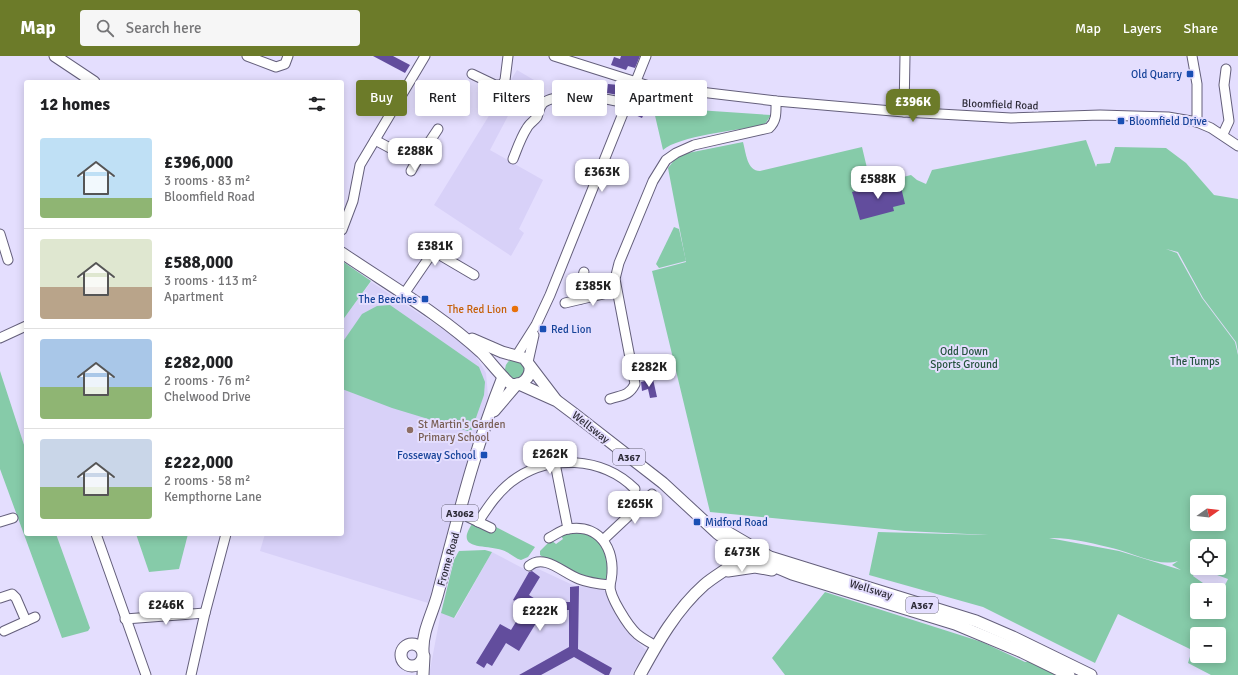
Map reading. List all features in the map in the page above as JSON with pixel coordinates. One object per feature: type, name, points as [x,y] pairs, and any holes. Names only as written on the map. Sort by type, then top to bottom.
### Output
[{"type":"main road","points":[[55,56],[91,80]]},
{"type":"main road","name":"Wellsway","points":[[344,254],[462,335],[508,382],[518,384],[557,401],[663,483],[700,515],[747,550],[792,574],[955,624],[1030,650],[1091,675]]},
{"type":"main road","name":"Wellsway","points":[[462,335],[524,358],[557,401]]},
{"type":"main road","points":[[502,375],[502,364],[515,355]]},
{"type":"main road","points":[[518,384],[527,379],[530,374],[529,365]]},
{"type":"main road","name":"Frome Road","points":[[423,675],[424,631],[434,609],[475,459],[502,375]]},
{"type":"main road","name":"Frome Road","points":[[489,418],[518,384]]},
{"type":"main road","points":[[640,675],[671,622],[687,602],[722,572],[740,560],[747,550]]},
{"type":"main road","name":"Wellsway","points":[[747,550],[806,570],[976,621],[1030,650],[1069,675]]},
{"type":"main road","points":[[722,572],[755,567],[792,574]]},
{"type":"main road","name":"Frome Road","points":[[410,675],[406,664],[402,659],[402,652],[434,609]]},
{"type":"main road","points":[[406,664],[416,666],[421,662],[423,653],[416,644],[409,644]]},
{"type":"street","points":[[247,56],[276,66],[285,64],[288,56]]},
{"type":"street","points":[[344,225],[353,201],[360,165],[425,56]]},
{"type":"street","points":[[472,74],[495,85],[502,85],[505,80],[508,56]]},
{"type":"street","name":"Bloomfield Road","points":[[556,56],[626,80]]},
{"type":"street","points":[[636,80],[646,56]]},
{"type":"street","points":[[904,112],[905,56]]},
{"type":"street","points":[[1192,56],[1197,84],[1197,122]]},
{"type":"street","points":[[1223,134],[1229,121],[1224,84],[1226,69]]},
{"type":"street","name":"Bloomfield Road","points":[[707,94],[904,112],[1011,118],[1100,115],[1149,117],[1197,122],[1223,134],[1238,146]]},
{"type":"street","points":[[513,159],[527,128],[537,116],[541,105],[549,100],[568,96],[615,100]]},
{"type":"street","points":[[610,399],[622,397],[629,393],[635,384],[616,291],[615,279],[619,263],[653,182],[662,165],[676,153],[694,145],[769,128],[774,124],[776,118],[776,101]]},
{"type":"street","points":[[515,355],[536,325],[550,295],[622,116]]},
{"type":"street","points":[[410,171],[438,129]]},
{"type":"street","points":[[375,140],[416,162]]},
{"type":"street","points":[[0,234],[8,260]]},
{"type":"street","points":[[404,294],[428,259],[433,255],[440,255],[474,275]]},
{"type":"street","points":[[581,300],[579,291],[584,272]]},
{"type":"street","points":[[565,303],[616,291]]},
{"type":"street","points":[[529,365],[536,325]]},
{"type":"street","points":[[0,338],[24,327]]},
{"type":"street","points":[[478,522],[490,504],[513,481],[533,469],[555,463],[572,462],[603,467],[616,473],[636,489]]},
{"type":"street","points":[[555,463],[568,529]]},
{"type":"street","points":[[603,540],[652,494]]},
{"type":"street","points":[[468,517],[490,528]]},
{"type":"street","points":[[0,522],[13,518]]},
{"type":"street","points":[[549,538],[568,529],[584,529],[603,540],[612,558],[613,567],[610,585],[611,593],[636,633],[656,646]]},
{"type":"street","points":[[97,536],[146,675]]},
{"type":"street","points":[[191,675],[205,613],[225,536]]},
{"type":"street","points":[[529,566],[534,562],[544,562],[577,578],[593,583],[610,585]]},
{"type":"street","points":[[0,598],[12,594],[16,598],[26,621]]},
{"type":"street","points":[[125,619],[205,613]]},
{"type":"street","points":[[4,631],[35,617]]},
{"type":"shaded area","points":[[517,70],[534,80],[511,80]]},
{"type":"shaded area","points":[[489,116],[508,116],[490,150],[543,180],[519,229],[524,233],[511,256],[434,205]]},
{"type":"shaded area","name":"St Martin's Garden Primary School","points":[[371,282],[464,343],[472,350],[486,373],[488,396],[471,448],[428,603],[260,551],[264,536],[344,536],[344,318]]},
{"type":"shaded area","points":[[492,552],[528,571],[532,566],[577,587],[579,586],[604,590],[633,638],[646,650],[632,675],[429,675],[441,612],[455,618]]},
{"type":"green space","points":[[707,111],[771,115],[765,124],[760,126],[695,137],[671,145],[663,150],[655,116],[707,116]]},
{"type":"green space","name":"Odd Down Sports Ground","points":[[1086,140],[1096,167],[1097,164],[1110,163],[1115,147],[1166,148],[1186,163],[1214,195],[1238,199],[1238,352],[1236,342],[1203,298],[1178,252],[1166,249],[1177,253],[1202,298],[1235,342],[1238,355],[1238,675],[1211,675],[1188,663],[1190,656],[1190,663],[1226,663],[1226,627],[1190,627],[1190,649],[1118,614],[1095,663],[983,607],[869,575],[878,532],[988,535],[905,531],[710,512],[652,271],[686,262],[668,168],[675,159],[683,154],[743,142],[746,156],[750,165],[752,168],[760,171],[862,147],[871,185],[911,175],[917,180],[926,184],[932,170]],"holes":[[[1049,538],[1091,543],[1155,561],[1178,561],[1172,565],[1181,570],[1119,551]],[[1190,539],[1226,539],[1226,575],[1217,575],[1228,579],[1226,583],[1226,619],[1190,619],[1190,583],[1203,583],[1194,575],[1190,575]]]},
{"type":"green space","points":[[674,227],[679,229],[686,261],[659,268],[656,264]]},
{"type":"green space","points":[[344,262],[371,281],[344,318]]},
{"type":"green space","points":[[390,305],[479,367],[485,382],[484,395],[471,432],[392,408],[344,390],[344,340],[362,314],[377,306]]},
{"type":"green space","points":[[515,359],[522,362],[525,369],[522,376],[515,379],[508,376],[505,369],[508,362]]},
{"type":"green space","points":[[0,371],[24,445],[24,534],[0,469]]},
{"type":"green space","points":[[472,524],[490,533],[494,526],[535,547],[528,557],[521,560],[502,550],[474,545],[469,543],[467,539],[467,533]]},
{"type":"green space","points":[[567,532],[584,532],[597,538],[609,556],[607,579],[600,580],[582,577],[563,569],[540,555],[540,551],[551,540],[556,544],[563,539],[560,534]]},
{"type":"green space","points":[[25,536],[57,536],[90,628],[88,631],[62,638]]},
{"type":"green space","points":[[137,536],[187,536],[179,569],[149,572]]},
{"type":"green space","points":[[485,550],[492,552],[454,618],[441,613],[454,560],[459,551]]},
{"type":"green space","points":[[825,592],[982,642],[1025,662],[1031,661],[1059,675],[785,675],[772,658]]},
{"type":"building","points":[[373,56],[393,56],[410,65],[405,73]]},
{"type":"building","points":[[621,56],[640,56],[635,68],[628,66],[626,70],[611,65],[614,57],[620,59]]},
{"type":"building","points":[[608,84],[615,85],[615,94],[607,93]]},
{"type":"building","points":[[886,183],[887,186],[900,183],[905,204],[893,207],[894,211],[860,220],[852,192]]},
{"type":"building","points":[[653,379],[657,397],[650,398],[648,389],[642,391],[641,382]]},
{"type":"building","points":[[532,571],[540,577],[529,595],[551,609],[551,602],[570,602],[570,587],[579,586],[578,649],[612,668],[609,675],[605,675],[574,657],[541,675],[519,675],[569,647],[569,610],[544,610],[519,651],[506,643],[492,666],[487,663],[484,668],[476,663],[500,624],[511,630],[525,607],[513,600],[529,572]]},
{"type":"place","name":"Old Quarry","points":[[1190,74]]},
{"type":"place","name":"Bloomfield Drive","points":[[1121,121]]},
{"type":"place","name":"The Beeches","points":[[425,299]]},
{"type":"place","name":"The Red Lion","points":[[515,309]]},
{"type":"place","name":"Red Lion","points":[[543,329]]},
{"type":"place","name":"St Martin's Garden Primary School","points":[[410,430]]},
{"type":"place","name":"Fosseway School","points":[[484,455]]},
{"type":"place","name":"Midford Road","points":[[697,522]]},
{"type":"park label","name":"The Tumps","points":[[1195,361]]}]
